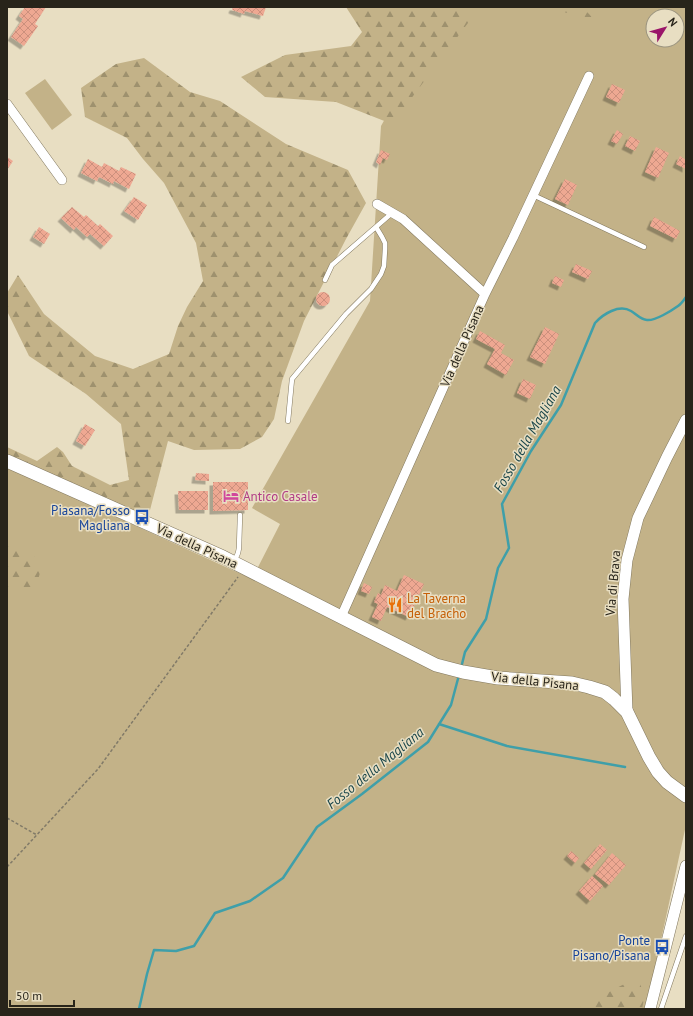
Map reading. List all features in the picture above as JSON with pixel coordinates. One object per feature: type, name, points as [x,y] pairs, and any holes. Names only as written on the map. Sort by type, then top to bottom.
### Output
[{"type":"main road","name":"Via della Pisana","points":[[7,461],[190,541],[445,668],[498,678],[564,682],[589,686],[600,690],[610,695],[627,712],[658,772],[667,782],[686,796]]},
{"type":"street","name":"Via della Pisana","points":[[341,617],[486,294],[589,76]]},
{"type":"street","points":[[7,104],[62,180]]},
{"type":"street","points":[[377,204],[403,219],[486,294]]},
{"type":"street","name":"Via di Brava","points":[[627,712],[623,599],[627,560],[638,518],[686,420]]},
{"type":"street","points":[[650,1009],[686,866]]},
{"type":"lane","points":[[533,195],[644,247]]},
{"type":"lane","points":[[325,280],[332,265],[392,213]]},
{"type":"lane","points":[[288,421],[292,379],[346,314],[371,289],[381,274],[384,266],[385,243],[376,227]]},
{"type":"lane","points":[[240,515],[238,553],[240,565]]},
{"type":"lane","points":[[661,1009],[686,936]]},
{"type":"path","points":[[7,867],[98,769],[237,577],[240,565]]},
{"type":"path","points":[[7,818],[37,835]]},
{"type":"green space","points":[[346,7],[480,7],[392,124],[336,102],[265,97],[241,77],[285,55],[351,46],[362,32]]},
{"type":"green space","points":[[460,7],[686,7],[686,825],[646,1009],[7,1009],[7,467],[252,579],[280,524],[252,508],[370,301],[381,126],[413,69]]},
{"type":"green space","points":[[541,7],[582,7],[594,19]]},
{"type":"green space","points":[[144,58],[190,92],[220,101],[286,144],[348,170],[366,203],[304,321],[282,381],[274,419],[262,437],[240,449],[194,450],[168,441],[150,510],[142,515],[7,457],[7,447],[37,461],[57,447],[63,452],[72,466],[110,485],[129,480],[121,424],[86,394],[29,356],[7,311],[7,293],[18,275],[44,314],[95,356],[133,369],[169,354],[178,326],[187,307],[203,281],[196,243],[164,183],[127,138],[85,117],[81,88],[116,64]]},
{"type":"green space","points":[[45,79],[72,115],[52,130],[25,93]]},
{"type":"green space","points":[[7,535],[35,557],[41,569],[38,580],[30,593],[7,587]]},
{"type":"green space","points":[[632,980],[640,982],[644,999],[642,1009],[576,1009]]},
{"type":"building","points":[[25,7],[46,7],[35,24],[38,26],[24,46],[11,37],[23,19],[19,16]]},
{"type":"building","points":[[233,7],[266,7],[263,16],[245,11],[244,14],[232,10]]},
{"type":"building","points":[[612,84],[625,90],[619,103],[606,97]]},
{"type":"building","points":[[617,130],[623,134],[617,144],[611,141]]},
{"type":"building","points":[[630,136],[640,141],[635,151],[625,146]]},
{"type":"building","points":[[656,147],[669,153],[658,178],[645,172]]},
{"type":"building","points":[[381,150],[390,154],[387,160],[383,158],[380,165],[376,162]]},
{"type":"building","points":[[680,156],[686,160],[686,169],[676,164]]},
{"type":"building","points":[[7,157],[13,161],[7,170]]},
{"type":"building","points":[[88,159],[102,167],[104,163],[119,171],[121,167],[136,174],[129,189],[114,181],[113,184],[99,177],[97,181],[81,173]]},
{"type":"building","points":[[565,179],[577,185],[568,205],[555,199]]},
{"type":"building","points":[[134,197],[147,205],[138,220],[124,211]]},
{"type":"building","points":[[72,207],[84,217],[86,215],[98,226],[100,224],[113,236],[104,246],[90,234],[87,237],[76,227],[74,230],[61,218]]},
{"type":"building","points":[[654,217],[680,231],[676,239],[650,226]]},
{"type":"building","points":[[39,227],[50,234],[44,244],[33,237]]},
{"type":"building","points":[[576,264],[592,271],[588,279],[572,272]]},
{"type":"building","points":[[555,276],[564,280],[561,287],[552,283]]},
{"type":"building","points":[[320,292],[326,292],[330,296],[330,302],[326,306],[320,306],[316,302],[316,296]]},
{"type":"building","points":[[545,327],[559,334],[545,364],[530,357]]},
{"type":"building","points":[[480,331],[505,345],[501,353],[514,360],[506,375],[487,364],[495,349],[476,339]]},
{"type":"building","points":[[523,379],[536,385],[530,399],[517,393]]},
{"type":"building","points":[[85,424],[95,430],[85,446],[76,441]]},
{"type":"building","points":[[196,473],[209,474],[209,481],[195,480]]},
{"type":"building","name":"Antico Casale","points":[[213,482],[248,482],[248,510],[213,511]]},
{"type":"building","points":[[178,491],[208,491],[208,510],[179,510]]},
{"type":"building","points":[[404,575],[424,584],[409,617],[387,607],[381,621],[372,617],[378,604],[374,602],[378,593],[381,595],[385,585],[397,591]]},
{"type":"building","points":[[364,583],[372,587],[369,594],[361,591]]},
{"type":"building","points":[[600,844],[607,850],[591,869],[584,863]]},
{"type":"building","points":[[571,851],[579,858],[575,863],[567,856]]},
{"type":"building","points":[[612,853],[626,865],[609,885],[595,874]]},
{"type":"building","points":[[592,876],[603,886],[590,901],[579,891]]},
{"type":"waterway","name":"Fosso della Magliana","points":[[461,668],[465,652],[486,619],[498,568],[509,548],[502,504],[531,451],[561,405],[595,323],[602,316],[616,309],[626,309],[645,320],[654,319],[678,306],[686,297]]},
{"type":"waterway","name":"Fosso della Magliana","points":[[139,1009],[154,950],[176,951],[194,946],[215,913],[250,901],[283,878],[317,827],[428,742],[451,705],[459,675]]},
{"type":"waterway","points":[[439,724],[507,746],[625,767]]},
{"type":"place","name":"Antico Casale","points":[[231,496]]},
{"type":"place","name":"Piasana/Fosso Magliana","points":[[142,517]]},
{"type":"place","name":"La Taverna del Bracho","points":[[395,605]]},
{"type":"place","name":"Ponte Pisano/Pisana","points":[[662,947]]}]
